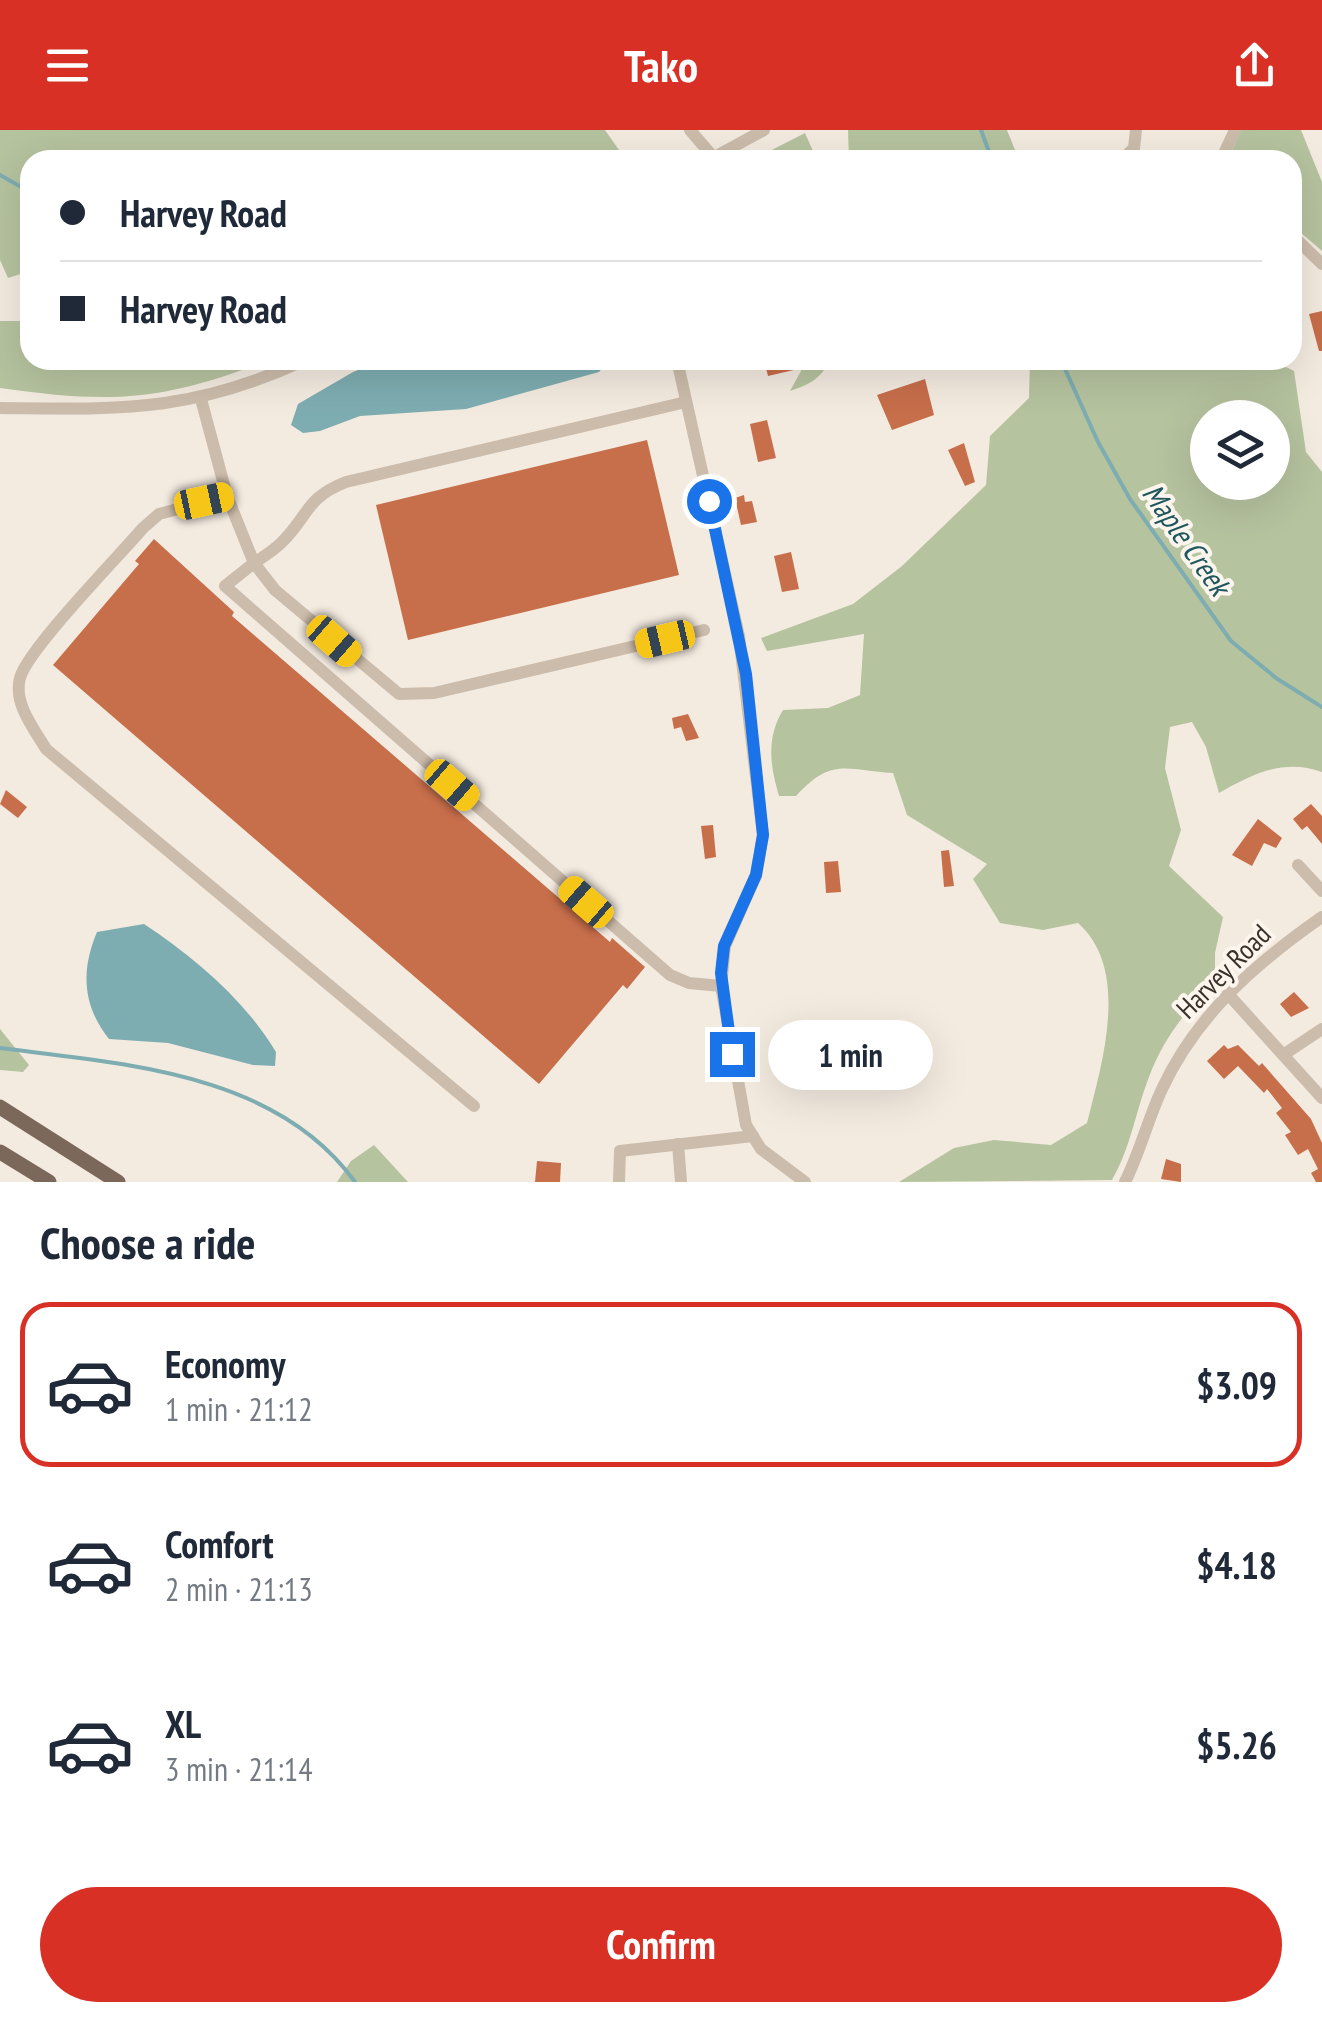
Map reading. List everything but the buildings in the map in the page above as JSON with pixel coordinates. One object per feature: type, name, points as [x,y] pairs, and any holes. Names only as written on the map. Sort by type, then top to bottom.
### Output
[{"type":"main road","points":[[0,1107],[118,1182]]},
{"type":"main road","points":[[0,1152],[49,1182]]},
{"type":"street","points":[[727,150],[764,130]]},
{"type":"street","points":[[1302,245],[1322,264]]},
{"type":"street","points":[[0,408],[129,410],[200,399],[277,370]]},
{"type":"street","points":[[679,370],[739,636],[763,835],[756,875],[724,946],[722,986],[746,1125],[772,1159],[804,1182]]},
{"type":"street","points":[[200,399],[227,496],[254,563],[275,590],[399,694],[434,692],[704,630]]},
{"type":"street","points":[[686,402],[346,482],[322,491],[308,503],[281,543],[225,586],[670,975],[690,984],[722,986]]},
{"type":"street","points":[[227,496],[159,514],[143,528],[38,648],[20,678],[23,710],[46,749],[474,1106]]},
{"type":"street","points":[[1298,864],[1322,891]]},
{"type":"street","name":"Harvey Road","points":[[1126,1182],[1170,1072],[1209,1014],[1268,954],[1322,917]]},
{"type":"street","points":[[1228,994],[1286,1053],[1322,1098]]},
{"type":"street","points":[[1286,1053],[1322,1030]]},
{"type":"street","points":[[619,1182],[620,1151],[753,1136]]},
{"type":"street","points":[[678,1144],[681,1182]]},
{"type":"green space","points":[[0,130],[605,130],[619,150],[20,150],[20,274],[8,278],[0,260]]},
{"type":"green space","points":[[848,130],[1007,130],[1015,150],[849,150]]},
{"type":"green space","points":[[1241,130],[1301,130],[1322,182],[1322,251],[1302,234],[1302,150],[1232,150]]},
{"type":"green space","points":[[805,133],[813,150],[772,150]]},
{"type":"green space","points":[[0,321],[20,321],[20,370],[242,370],[198,384],[137,395],[75,396],[0,388]]},
{"type":"green space","points":[[823,370],[814,380],[790,391],[801,371]]},
{"type":"green space","points":[[1030,370],[1292,370],[1306,452],[1322,472],[1322,772],[1282,767],[1257,774],[1219,793],[1206,747],[1192,722],[1170,727],[1165,768],[1181,830],[1169,866],[1223,917],[1215,953],[1215,981],[1161,1050],[1112,1180],[899,1182],[954,1148],[994,1140],[1051,1145],[1087,1123],[1105,1046],[1108,991],[1104,966],[1094,943],[1078,923],[1043,930],[1000,923],[973,879],[987,864],[907,815],[893,773],[830,771],[796,796],[779,796],[773,774],[774,731],[783,710],[828,708],[860,695],[864,634],[767,651],[761,638],[853,604],[902,566],[986,485],[990,436],[1029,398]]},
{"type":"green space","points":[[0,1029],[29,1065],[23,1072],[0,1070]]},
{"type":"green space","points":[[374,1145],[408,1182],[337,1182],[351,1161]]},
{"type":"water","points":[[601,370],[466,409],[360,416],[303,433],[291,425],[298,404],[353,372]]},
{"type":"water","points":[[144,924],[200,965],[234,997],[276,1052],[275,1066],[253,1065],[168,1043],[109,1039],[89,1000],[87,974],[92,946],[97,932]]},
{"type":"waterway","name":"Maple Creek","points":[[981,130],[988,150]]},
{"type":"waterway","points":[[0,175],[20,186]]},
{"type":"waterway","name":"Maple Creek","points":[[1066,370],[1098,442],[1130,499],[1231,641],[1276,678],[1322,707]]},
{"type":"waterway","points":[[0,1048],[146,1068],[240,1095],[284,1117],[322,1145],[355,1182]]},
{"type":"route","points":[[709,501],[746,674],[763,835],[756,875],[724,946],[721,973],[732,1054]]}]
